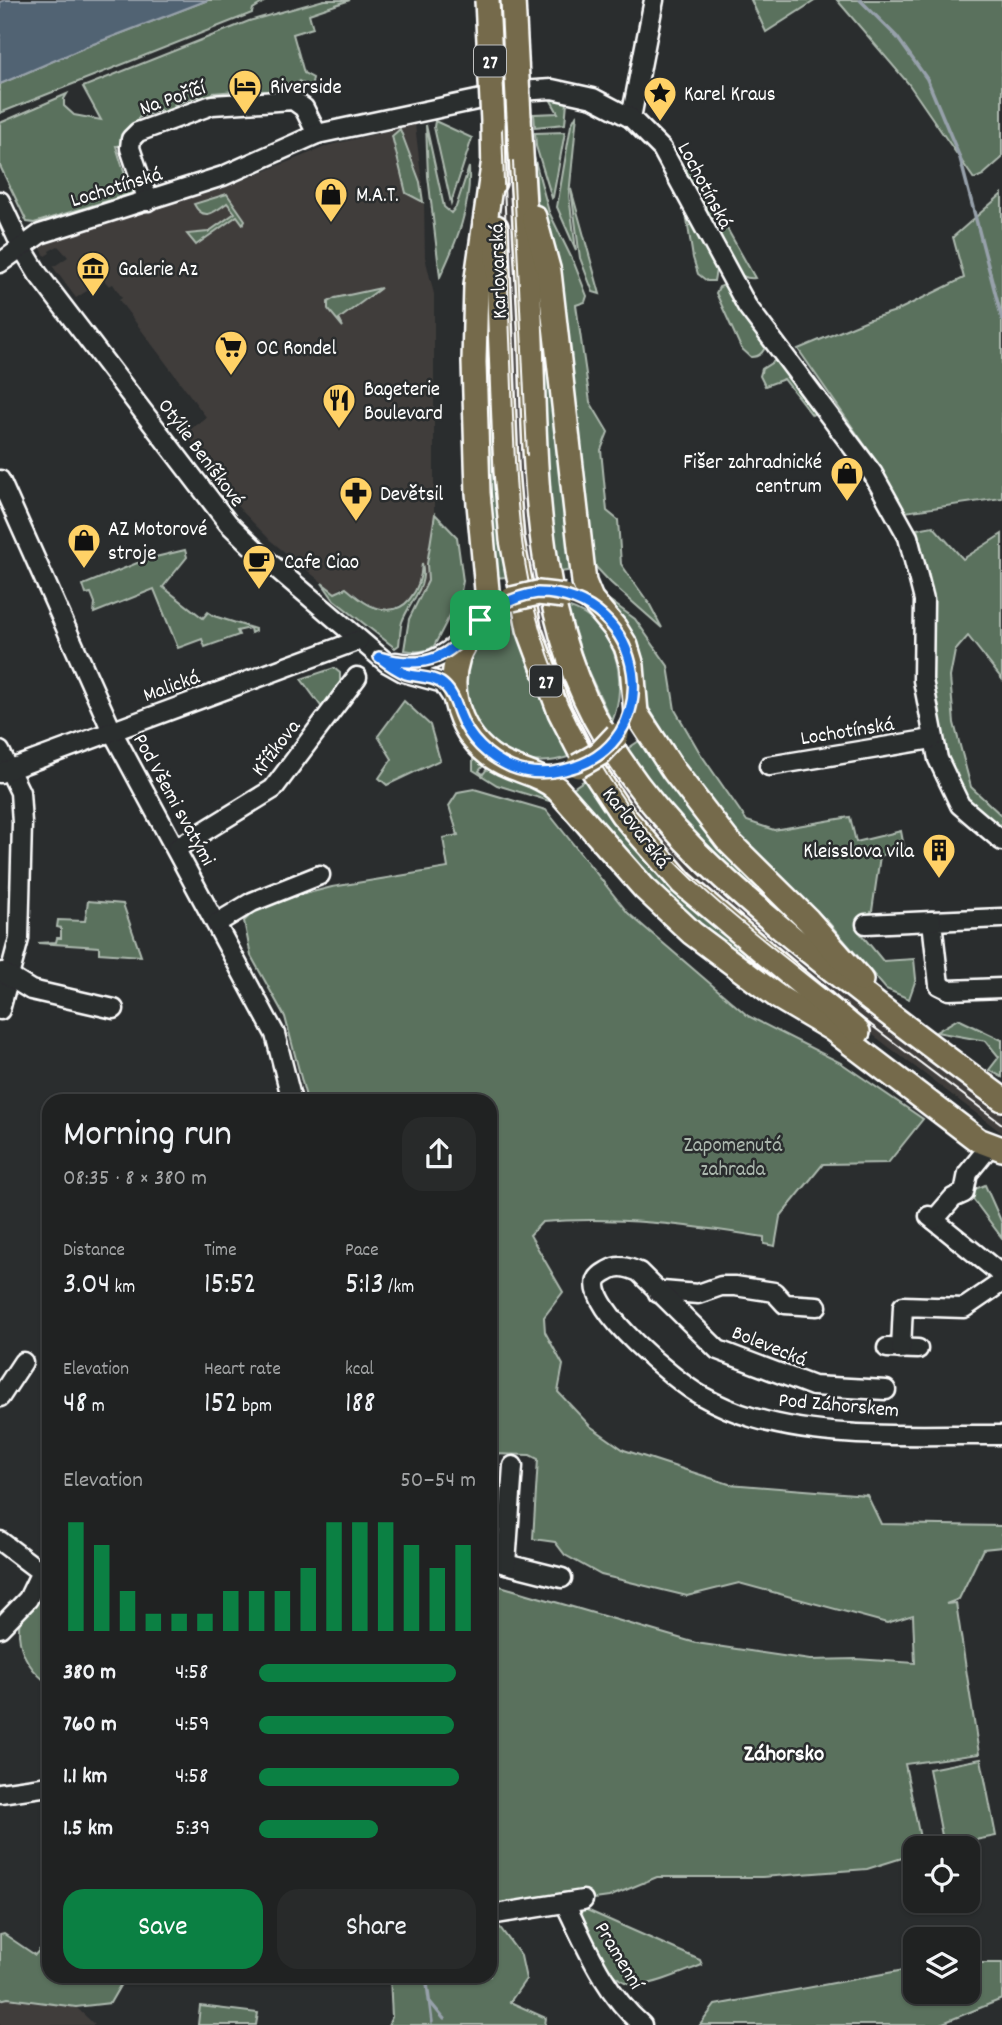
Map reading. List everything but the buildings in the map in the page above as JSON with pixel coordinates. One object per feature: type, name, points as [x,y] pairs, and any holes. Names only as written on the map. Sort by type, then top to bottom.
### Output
[{"type":"main road","name":"Karlovarská","points":[[487,0],[505,458],[512,540],[528,629],[560,712],[579,749],[622,814],[682,883],[862,1034],[989,1131],[996,1149]]},
{"type":"main road","name":"Karlovarská","points":[[513,0],[541,529],[560,625],[588,702],[604,735],[637,785],[680,837],[744,899],[885,1013],[1002,1099]]},
{"type":"main road","points":[[493,166],[476,285],[474,362],[478,493],[488,594],[487,608],[456,665],[456,703],[464,725],[477,743],[498,761],[544,779],[557,789],[644,888],[723,958],[778,997],[832,1029],[978,1140],[996,1149]]},
{"type":"main road","points":[[522,170],[549,272],[584,582],[590,599],[623,640],[630,656],[634,707],[643,725],[701,809],[756,871],[831,944],[885,1013]]},
{"type":"main road","points":[[475,626],[512,599],[538,593],[564,596],[589,605],[608,620]]},
{"type":"main road","points":[[519,769],[548,773],[578,766],[599,754],[617,735],[628,715],[633,694]]},
{"type":"street","points":[[631,118],[654,0]]},
{"type":"street","name":"Lochotínská","points":[[0,263],[40,234],[223,176],[317,134],[371,120],[537,89],[572,92],[593,98],[631,118],[662,149],[747,306],[873,474],[908,537],[924,600],[923,680],[932,739],[938,759],[960,805],[1002,841]]},
{"type":"street","name":"Na Poříčí","points":[[148,201],[130,148],[131,139],[138,132],[212,105],[293,100],[299,102],[317,134]]},
{"type":"street","name":"Otýlie Beníškové","points":[[0,201],[20,246],[53,294],[228,523],[379,657],[398,670],[443,683],[456,703]]},
{"type":"street","name":"Pod Všemi svatými","points":[[0,480],[112,731],[275,1034],[290,1094]]},
{"type":"street","points":[[379,657],[401,663],[426,663],[448,652],[475,626]]},
{"type":"street","name":"Malická","points":[[5,772],[359,640]]},
{"type":"street","name":"Křížkova","points":[[177,848],[273,789],[358,677]]},
{"type":"street","name":"Lochotínská","points":[[769,766],[932,739]]},
{"type":"street","points":[[0,751],[5,772],[20,792],[22,824],[19,939],[5,974],[0,1010]]},
{"type":"street","points":[[217,923],[253,902],[320,875]]},
{"type":"street","points":[[866,924],[1002,918]]},
{"type":"street","points":[[932,921],[937,981],[942,987],[949,990],[1002,988]]},
{"type":"street","points":[[5,974],[30,990],[114,1009]]},
{"type":"street","points":[[902,1349],[903,1306],[964,1308],[1002,1281],[997,1271],[931,1218],[953,1198],[964,1193],[968,1174],[996,1149]]},
{"type":"street","name":"Bolevecká","points":[[597,1290],[596,1282],[601,1275],[614,1267],[639,1272],[718,1350],[813,1386],[886,1390]]},
{"type":"street","name":"Bolevecká","points":[[658,1293],[698,1294],[721,1286],[735,1286],[774,1292],[785,1304],[817,1306]]},
{"type":"street","name":"Pod Záhorskem","points":[[597,1290],[618,1325],[654,1360],[699,1394],[753,1418],[812,1429],[865,1433],[1002,1435]]},
{"type":"street","points":[[0,1397],[23,1362]]},
{"type":"street","points":[[513,1466],[498,1562],[562,1578]]},
{"type":"street","points":[[0,1541],[42,1564]]},
{"type":"street","points":[[0,1628],[28,1599],[42,1572]]},
{"type":"street","points":[[0,1793],[42,1788]]},
{"type":"street","name":"Pramenní","points":[[497,1914],[574,1902],[596,1967],[613,1994],[642,2025]]},
{"type":"shaded area","points":[[493,0],[508,0],[535,533],[597,732],[1002,1108],[1002,1133],[852,1019],[735,923],[630,817],[570,721],[524,586],[504,286]]},
{"type":"shaded area","points":[[415,124],[424,201],[425,257],[434,294],[434,529],[424,594],[417,592],[410,600],[389,610],[376,608],[346,588],[342,587],[335,593],[271,541],[239,508],[188,437],[187,432],[206,417],[119,300],[122,298],[113,284],[109,286],[104,280],[76,298],[53,267],[68,257],[58,246],[45,256],[40,247],[46,242],[92,225],[215,191],[330,145]]},
{"type":"shaded area","points":[[8,1998],[76,2007],[95,2025],[0,2025],[0,2000]]},
{"type":"green space","points":[[208,0],[267,0],[253,9],[252,13],[0,113],[0,84],[88,46]]},
{"type":"green space","points":[[324,0],[350,0],[309,14],[313,28],[293,34],[304,73],[313,78],[311,88],[299,81],[296,86],[277,87],[273,93],[259,94],[258,89],[213,93],[209,103],[198,106],[199,96],[174,105],[172,116],[160,120],[160,110],[138,118],[137,129],[126,146],[116,146],[127,181],[138,183],[137,192],[34,223],[27,222],[0,166],[0,123],[67,94],[64,106],[74,115],[101,120],[83,87],[249,21]]},
{"type":"green space","points":[[751,0],[816,0],[766,32]]},
{"type":"green space","points":[[837,0],[1002,0],[1002,158],[983,175],[974,179],[908,83]]},
{"type":"green space","points":[[549,97],[567,102],[565,124],[535,127],[534,114],[558,113]]},
{"type":"green space","points":[[577,114],[569,196],[576,250],[557,207],[571,125]]},
{"type":"green space","points":[[435,121],[472,138],[451,203],[434,127]]},
{"type":"green space","points":[[426,125],[444,207],[451,213],[456,207],[469,167],[468,196],[462,224],[440,277],[428,176]]},
{"type":"green space","points":[[400,129],[420,182],[423,202],[406,193],[392,136]]},
{"type":"green space","points":[[565,132],[552,198],[536,146],[535,133]]},
{"type":"green space","points":[[534,157],[549,212],[587,296],[585,302],[576,305],[590,402],[608,432],[601,450],[607,511],[618,520],[621,564],[650,605],[662,628],[594,565],[538,210]]},
{"type":"green space","points":[[692,163],[720,217],[709,219],[686,173],[687,166]]},
{"type":"green space","points":[[571,189],[600,294],[593,292],[580,258]]},
{"type":"green space","points":[[227,194],[245,220],[243,224],[237,216],[196,245],[187,234],[208,232],[235,213],[227,203],[209,214],[201,213],[194,204]]},
{"type":"green space","points":[[1002,194],[1002,498],[905,512],[869,451],[798,349],[896,311],[964,278],[953,237]]},
{"type":"green space","points":[[685,207],[717,264],[714,281],[707,281],[698,274]]},
{"type":"green space","points":[[725,225],[755,278],[741,275],[726,257],[716,236]]},
{"type":"green space","points":[[490,229],[508,577],[491,578],[480,404]]},
{"type":"green space","points":[[538,253],[574,570],[560,572],[550,508],[539,356]]},
{"type":"green space","points":[[725,285],[731,288],[766,344],[763,352],[757,356],[751,357],[741,348],[716,293],[719,287]]},
{"type":"green space","points":[[381,288],[339,319],[343,327],[328,309],[328,302],[335,298]]},
{"type":"green space","points":[[776,360],[782,361],[817,412],[812,415],[784,379],[765,386],[760,376],[762,369]]},
{"type":"green space","points":[[435,514],[457,537],[463,581],[460,596],[434,646],[424,651],[404,650],[409,619],[428,581],[427,564]]},
{"type":"green space","points":[[933,526],[963,559],[1002,534],[1002,679],[968,636],[955,651],[950,677],[954,723],[971,787],[1002,816],[1002,833],[964,797],[945,748],[932,683],[934,595],[917,529]]},
{"type":"green space","points":[[185,550],[187,557],[163,587],[203,618],[208,612],[255,629],[255,631],[251,633],[250,628],[237,631],[239,635],[205,647],[202,639],[178,648],[154,589],[94,613],[95,603],[91,593],[86,594],[83,585],[147,559]]},
{"type":"green space","points":[[422,563],[423,580],[405,614],[399,645],[395,648],[334,600],[322,583],[335,593],[346,588],[374,607],[395,609],[403,605],[415,592]]},
{"type":"green space","points":[[605,597],[635,619],[668,666],[675,710],[700,753],[747,821],[774,830],[850,817],[856,842],[901,831],[904,847],[880,856],[872,911],[856,928],[883,961],[914,959],[916,979],[909,999],[886,989],[829,923],[720,817],[661,735],[662,729],[647,705],[638,652],[606,606]]},
{"type":"green space","points":[[567,607],[584,614],[598,625],[615,654],[619,689],[612,722],[586,667]]},
{"type":"green space","points":[[514,610],[541,695],[571,756],[537,761],[507,754],[485,737],[470,713],[464,686],[469,657],[485,631]]},
{"type":"green space","points":[[334,668],[340,673],[340,680],[346,684],[323,709],[301,679]]},
{"type":"green space","points":[[404,701],[430,725],[440,760],[387,785],[379,778],[392,759],[378,736]]},
{"type":"green space","points":[[642,739],[827,950],[723,870],[642,777],[627,749]]},
{"type":"green space","points":[[473,758],[483,766],[479,771],[483,774],[487,769],[513,776],[555,796],[549,801],[497,785],[473,770]]},
{"type":"green space","points":[[585,780],[634,843],[688,900],[808,1001],[793,997],[660,895],[570,790]]},
{"type":"green space","name":"Zapomenutá zahrada","points":[[474,789],[546,810],[628,913],[748,1016],[841,1063],[923,1119],[888,1163],[823,1164],[780,1217],[775,1246],[764,1244],[764,1237],[681,1225],[598,1220],[542,1222],[530,1235],[563,1292],[544,1317],[545,1332],[563,1365],[558,1392],[590,1426],[624,1450],[729,1484],[867,1495],[881,1524],[1002,1526],[1002,1547],[983,1549],[959,1599],[946,1604],[956,1603],[979,1754],[905,1764],[920,1836],[903,1836],[903,1858],[867,1869],[762,1877],[657,1877],[609,1897],[580,1901],[580,1907],[700,1960],[702,1965],[644,1985],[626,1982],[606,1967],[575,1907],[497,1922],[497,1585],[696,1643],[810,1660],[856,1659],[915,1663],[913,1615],[887,1623],[739,1583],[687,1596],[601,1575],[565,1555],[555,1542],[533,1539],[538,1459],[530,1455],[497,1454],[497,1094],[305,1094],[285,1017],[251,956],[244,921],[261,905],[332,887],[448,868],[443,838],[458,835],[449,806],[458,792]]},
{"type":"green space","points":[[88,901],[123,904],[141,956],[99,953],[99,947],[38,943],[56,942],[57,938],[61,938],[61,928],[57,927],[58,920],[85,921]]},
{"type":"green space","points":[[958,1019],[1002,1040],[1002,1077],[989,1070],[999,1057],[986,1041],[936,1032]]},
{"type":"green space","points":[[985,1185],[1002,1223],[1002,1238],[970,1195],[975,1189]]},
{"type":"green space","points":[[42,1556],[42,1678],[31,1667],[19,1637],[23,1606]]},
{"type":"green space","points":[[981,1759],[996,1836],[980,1839],[980,1836],[942,1836],[929,1769]]},
{"type":"green space","points":[[497,1923],[521,1956],[526,1979],[510,2002],[546,2018],[545,2025],[388,2025],[392,2017],[390,1983],[497,1983]]},
{"type":"green space","points":[[4,1934],[35,1955],[42,1947],[42,1983],[122,1983],[110,2003],[76,2007],[8,1998],[0,2000],[0,1935]]},
{"type":"green space","points":[[980,1963],[1002,1963],[1002,1999],[938,2025],[700,2025],[715,2005],[903,1970],[903,2004],[980,2004]]},
{"type":"green space","points":[[200,2006],[258,2013],[256,2025],[198,2025]]},
{"type":"water","points":[[208,0],[88,46],[0,84],[0,2]]},
{"type":"waterway","points":[[860,0],[897,37],[927,79],[960,158],[1002,319]]},
{"type":"waterway","points":[[427,1983],[432,2022]]},
{"type":"waterway","points":[[430,2002],[444,2019]]},
{"type":"tram line","points":[[497,0],[520,523],[536,614],[567,700],[595,755],[628,806],[684,870],[726,909],[817,983],[1002,1124]]},
{"type":"tram line","points":[[513,161],[527,455]]},
{"type":"place","name":"Riverside","points":[[245,116]]},
{"type":"place","name":"Karel Kraus","points":[[660,123]]},
{"type":"place","name":"M.A.T.","points":[[331,224]]},
{"type":"place","name":"Galerie Az","points":[[93,298]]},
{"type":"place","name":"OC Rondel","points":[[231,377]]},
{"type":"place","name":"Bageterie Boulevard","points":[[339,430]]},
{"type":"place","name":"Fišer zahradnické centrum","points":[[847,503]]},
{"type":"place","name":"Devětsil","points":[[356,523]]},
{"type":"place","name":"AZ Motorové stroje","points":[[84,570]]},
{"type":"place","name":"Cafe Ciao","points":[[259,591]]},
{"type":"place","name":"Kleisslova vila","points":[[939,880]]},
{"type":"district","name":"Záhorsko","points":[[784,1752]]},
{"type":"route","points":[[538,593],[556,594],[577,600],[589,605],[608,620],[623,640],[630,656],[634,689],[625,722],[604,750],[585,763],[557,772],[531,772],[513,768],[494,758],[477,743],[464,725],[452,694],[443,683],[398,670],[379,657],[410,664],[436,660],[456,646],[480,620],[505,602],[538,593]]}]
